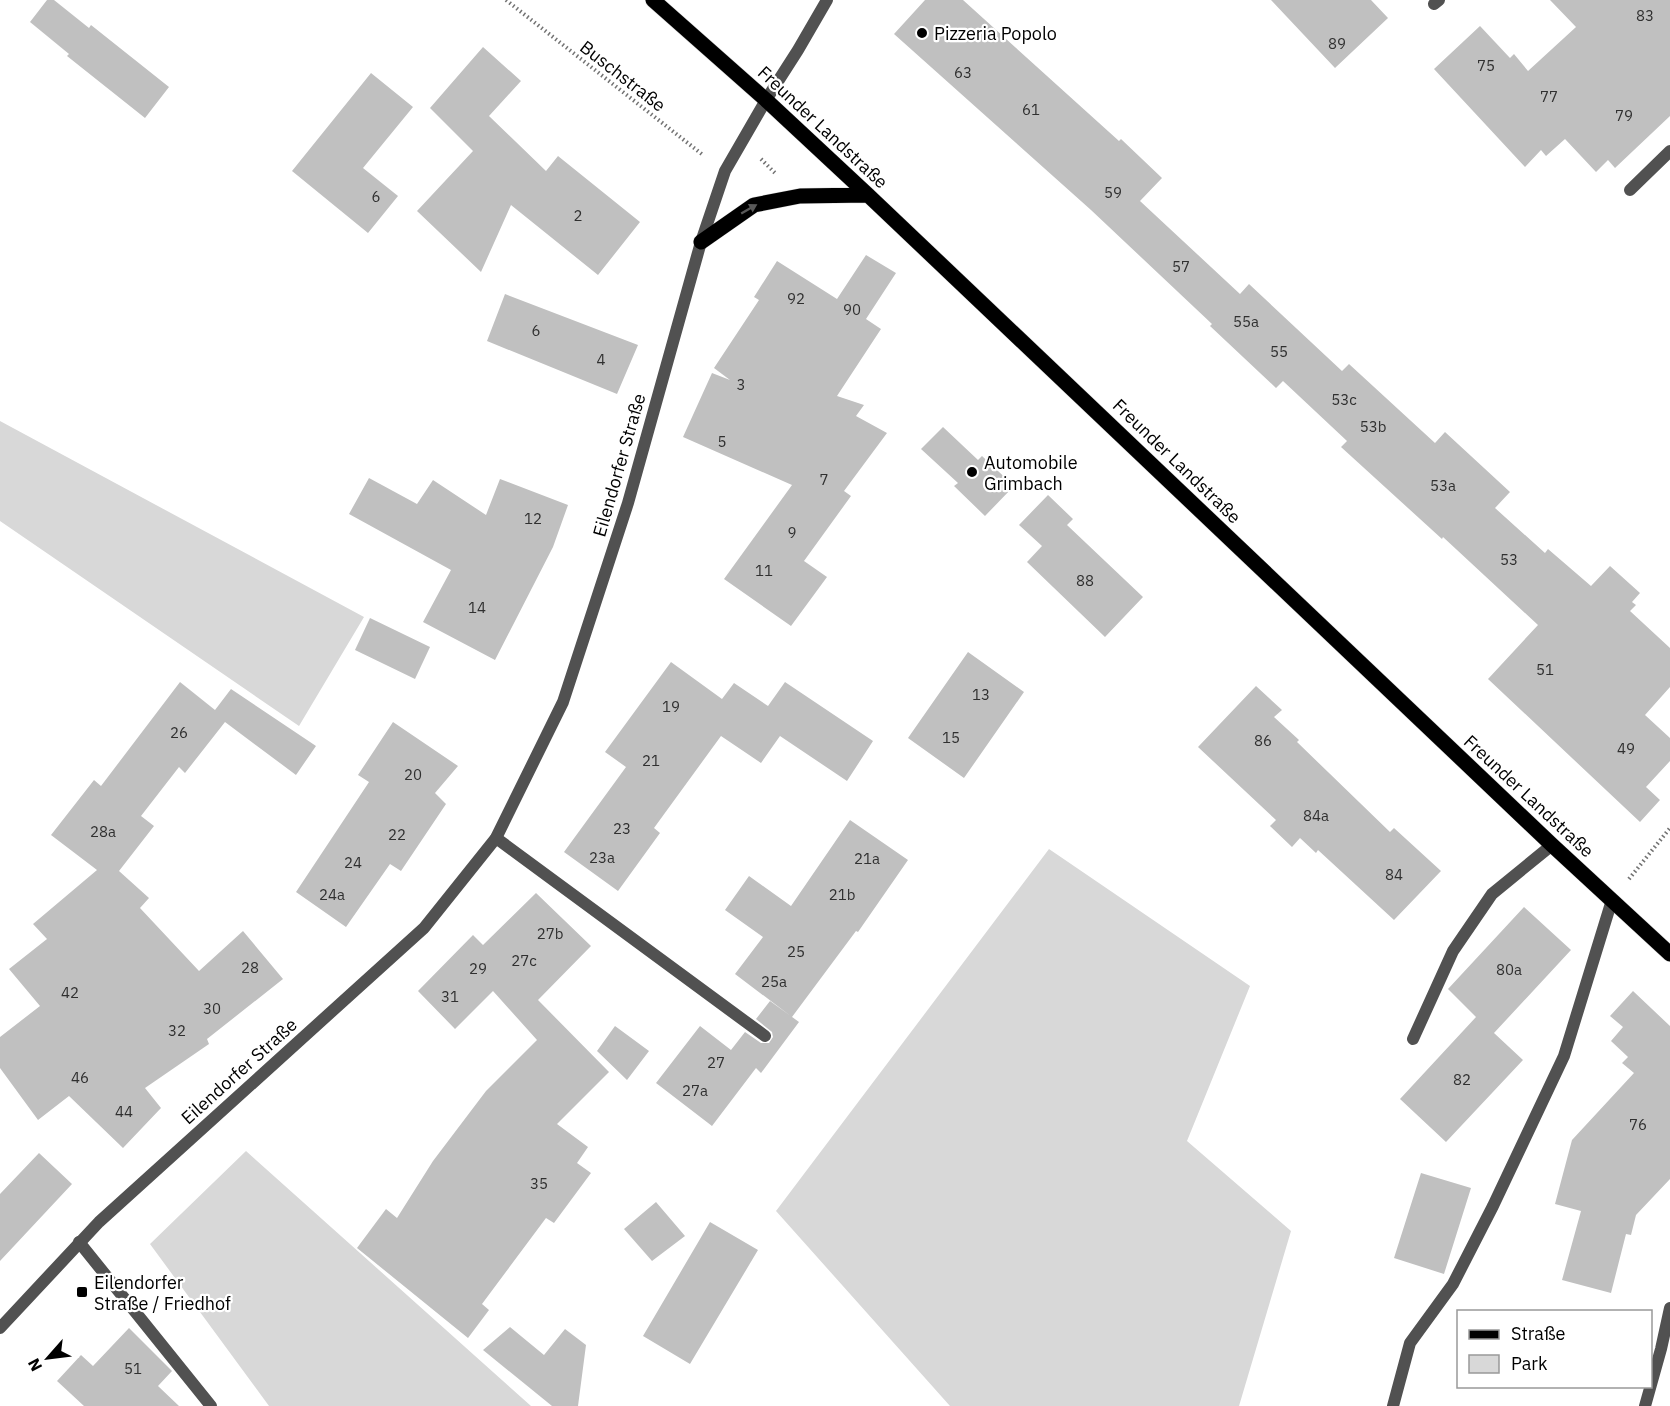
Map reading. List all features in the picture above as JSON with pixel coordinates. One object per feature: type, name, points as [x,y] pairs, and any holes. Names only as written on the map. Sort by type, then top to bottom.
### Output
[{"type":"main road","name":"Freunder Landstraße","points":[[653,0],[766,100],[868,195],[1552,845],[1670,954]]},
{"type":"main road","points":[[701,242],[754,205],[800,195],[868,195]]},
{"type":"street","name":"Eilendorfer Straße","points":[[2,1322],[107,1214],[424,928],[496,838],[563,702],[628,503],[701,242],[725,171],[827,0]]},
{"type":"street","points":[[1630,190],[1670,151]]},
{"type":"street","points":[[496,838],[765,1036]]},
{"type":"street","points":[[1413,1039],[1453,951],[1492,894],[1552,845]]},
{"type":"street","points":[[1393,1406],[1410,1343],[1453,1284],[1493,1206],[1563,1056],[1612,900]]},
{"type":"street","points":[[79,1242],[211,1406]]},
{"type":"street","points":[[1652,1381],[1670,1308]]},
{"type":"street","points":[[1645,1406],[1650,1388]]},
{"type":"path","name":"Buschstraße","points":[[506,0],[725,171]]},
{"type":"path","points":[[741,141],[800,195]]},
{"type":"path","points":[[1612,900],[1670,828]]},
{"type":"green space","points":[[0,421],[364,617],[299,726],[0,521]]},
{"type":"green space","points":[[1049,849],[1250,986],[1187,1141],[1291,1231],[1239,1406],[950,1406],[776,1211]]},
{"type":"green space","points":[[246,1151],[531,1406],[269,1406],[150,1244]]},
{"type":"building","points":[[47,0],[54,0],[89,28],[91,25],[169,87],[145,118],[67,56],[69,54],[30,22]]},
{"type":"building","points":[[925,0],[963,0],[1119,141],[1121,139],[1162,178],[1140,201],[1240,294],[1249,284],[1342,371],[1349,364],[1435,443],[1445,432],[1510,492],[1495,508],[1545,553],[1548,549],[1591,586],[1610,566],[1640,593],[1632,602],[1636,605],[1630,611],[1670,648],[1670,687],[1645,715],[1670,738],[1670,761],[1646,787],[1660,800],[1640,822],[1488,679],[1538,625],[1341,447],[1347,441],[1283,381],[1276,388],[1091,210],[894,34]]},
{"type":"building","points":[[1271,0],[1371,0],[1388,18],[1335,68]]},
{"type":"building","points":[[1550,0],[1670,0],[1670,116],[1615,168],[1608,160],[1596,172],[1565,139],[1546,156],[1541,150],[1525,167],[1434,69],[1480,26],[1510,58],[1514,54],[1528,71],[1576,27]]},
{"type":"building","points":[[483,47],[521,81],[489,116],[546,171],[558,156],[640,222],[598,275],[511,205],[481,272],[417,211],[473,151],[430,108]]},
{"type":"building","points":[[371,73],[413,107],[363,168],[398,196],[368,233],[292,171]]},
{"type":"building","points":[[866,255],[896,273],[866,319],[881,329],[837,396],[864,405],[856,416],[887,433],[844,491],[851,496],[804,561],[827,577],[791,626],[724,579],[792,485],[683,437],[712,373],[730,380],[714,368],[759,300],[754,297],[777,261],[837,299]]},
{"type":"building","points":[[505,294],[638,345],[617,394],[487,341]]},
{"type":"building","name":"Automobile Grimbach","points":[[943,427],[978,460],[982,456],[1014,486],[985,516],[954,486],[958,483],[921,449]]},
{"type":"building","points":[[369,478],[417,504],[433,480],[486,515],[500,479],[568,505],[553,547],[495,660],[423,622],[451,570],[349,514]]},
{"type":"building","points":[[1048,495],[1073,519],[1067,525],[1143,597],[1105,637],[1027,562],[1042,546],[1019,525]]},
{"type":"building","points":[[370,618],[430,647],[415,679],[355,650]]},
{"type":"building","points":[[968,652],[1024,692],[964,778],[908,738]]},
{"type":"building","points":[[671,662],[722,699],[734,683],[768,706],[785,682],[873,741],[847,781],[780,736],[761,763],[721,736],[654,828],[660,833],[618,891],[564,852],[626,767],[605,752]]},
{"type":"building","points":[[180,682],[215,710],[231,689],[316,746],[296,775],[225,722],[185,773],[179,767],[141,816],[154,826],[119,871],[149,898],[140,908],[199,971],[243,931],[283,979],[207,1039],[209,1044],[145,1088],[161,1108],[123,1148],[69,1096],[38,1120],[0,1068],[0,1037],[40,1006],[9,969],[47,939],[33,924],[97,870],[51,835],[94,780],[101,786]]},
{"type":"building","points":[[1256,686],[1282,710],[1274,717],[1299,740],[1297,742],[1390,832],[1394,828],[1441,871],[1394,920],[1318,850],[1316,853],[1300,838],[1292,847],[1270,826],[1276,820],[1198,747]]},
{"type":"building","points":[[393,722],[458,766],[435,793],[446,804],[401,871],[390,864],[346,927],[296,892],[369,782],[358,775]]},
{"type":"building","points":[[850,820],[908,860],[858,932],[856,931],[792,1017],[735,974],[763,937],[725,910],[749,876],[791,906]]},
{"type":"building","points":[[536,893],[591,946],[538,1000],[609,1072],[557,1124],[588,1147],[577,1163],[591,1173],[554,1223],[546,1218],[482,1304],[489,1310],[468,1338],[357,1248],[386,1209],[397,1218],[433,1161],[486,1091],[537,1040],[493,991],[455,1029],[418,991],[473,935],[483,945]]},
{"type":"building","points":[[1524,907],[1571,950],[1494,1033],[1523,1060],[1446,1142],[1400,1099],[1476,1017],[1448,989]]},
{"type":"building","points":[[1633,991],[1670,1026],[1670,1179],[1636,1215],[1631,1235],[1626,1234],[1611,1293],[1562,1280],[1581,1211],[1555,1204],[1572,1140],[1634,1073],[1622,1063],[1628,1057],[1611,1041],[1623,1027],[1610,1016]]},
{"type":"building","points":[[770,1001],[799,1022],[761,1073],[756,1068],[712,1126],[656,1083],[700,1026],[731,1050],[745,1032],[761,1043],[769,1043],[773,1037],[772,1032],[756,1019]]},
{"type":"building","points":[[615,1026],[649,1051],[627,1080],[597,1051]]},
{"type":"building","points":[[39,1153],[72,1184],[0,1261],[0,1194]]},
{"type":"building","points":[[1421,1173],[1471,1188],[1444,1274],[1394,1258]]},
{"type":"building","points":[[656,1202],[685,1236],[652,1261],[624,1229]]},
{"type":"building","points":[[710,1222],[758,1250],[690,1364],[643,1336]]},
{"type":"building","points":[[510,1327],[544,1355],[565,1329],[586,1345],[578,1406],[552,1406],[483,1350]]},
{"type":"building","points":[[129,1328],[172,1371],[158,1386],[179,1406],[84,1406],[57,1381],[81,1355],[93,1366]]},
{"type":"place","name":"Pizzeria Popolo","points":[[922,33]]},
{"type":"place","name":"Automobile Grimbach","points":[[972,472]]},
{"type":"place","name":"Eilendorfer Straße / Friedhof","points":[[82,1292]]}]
